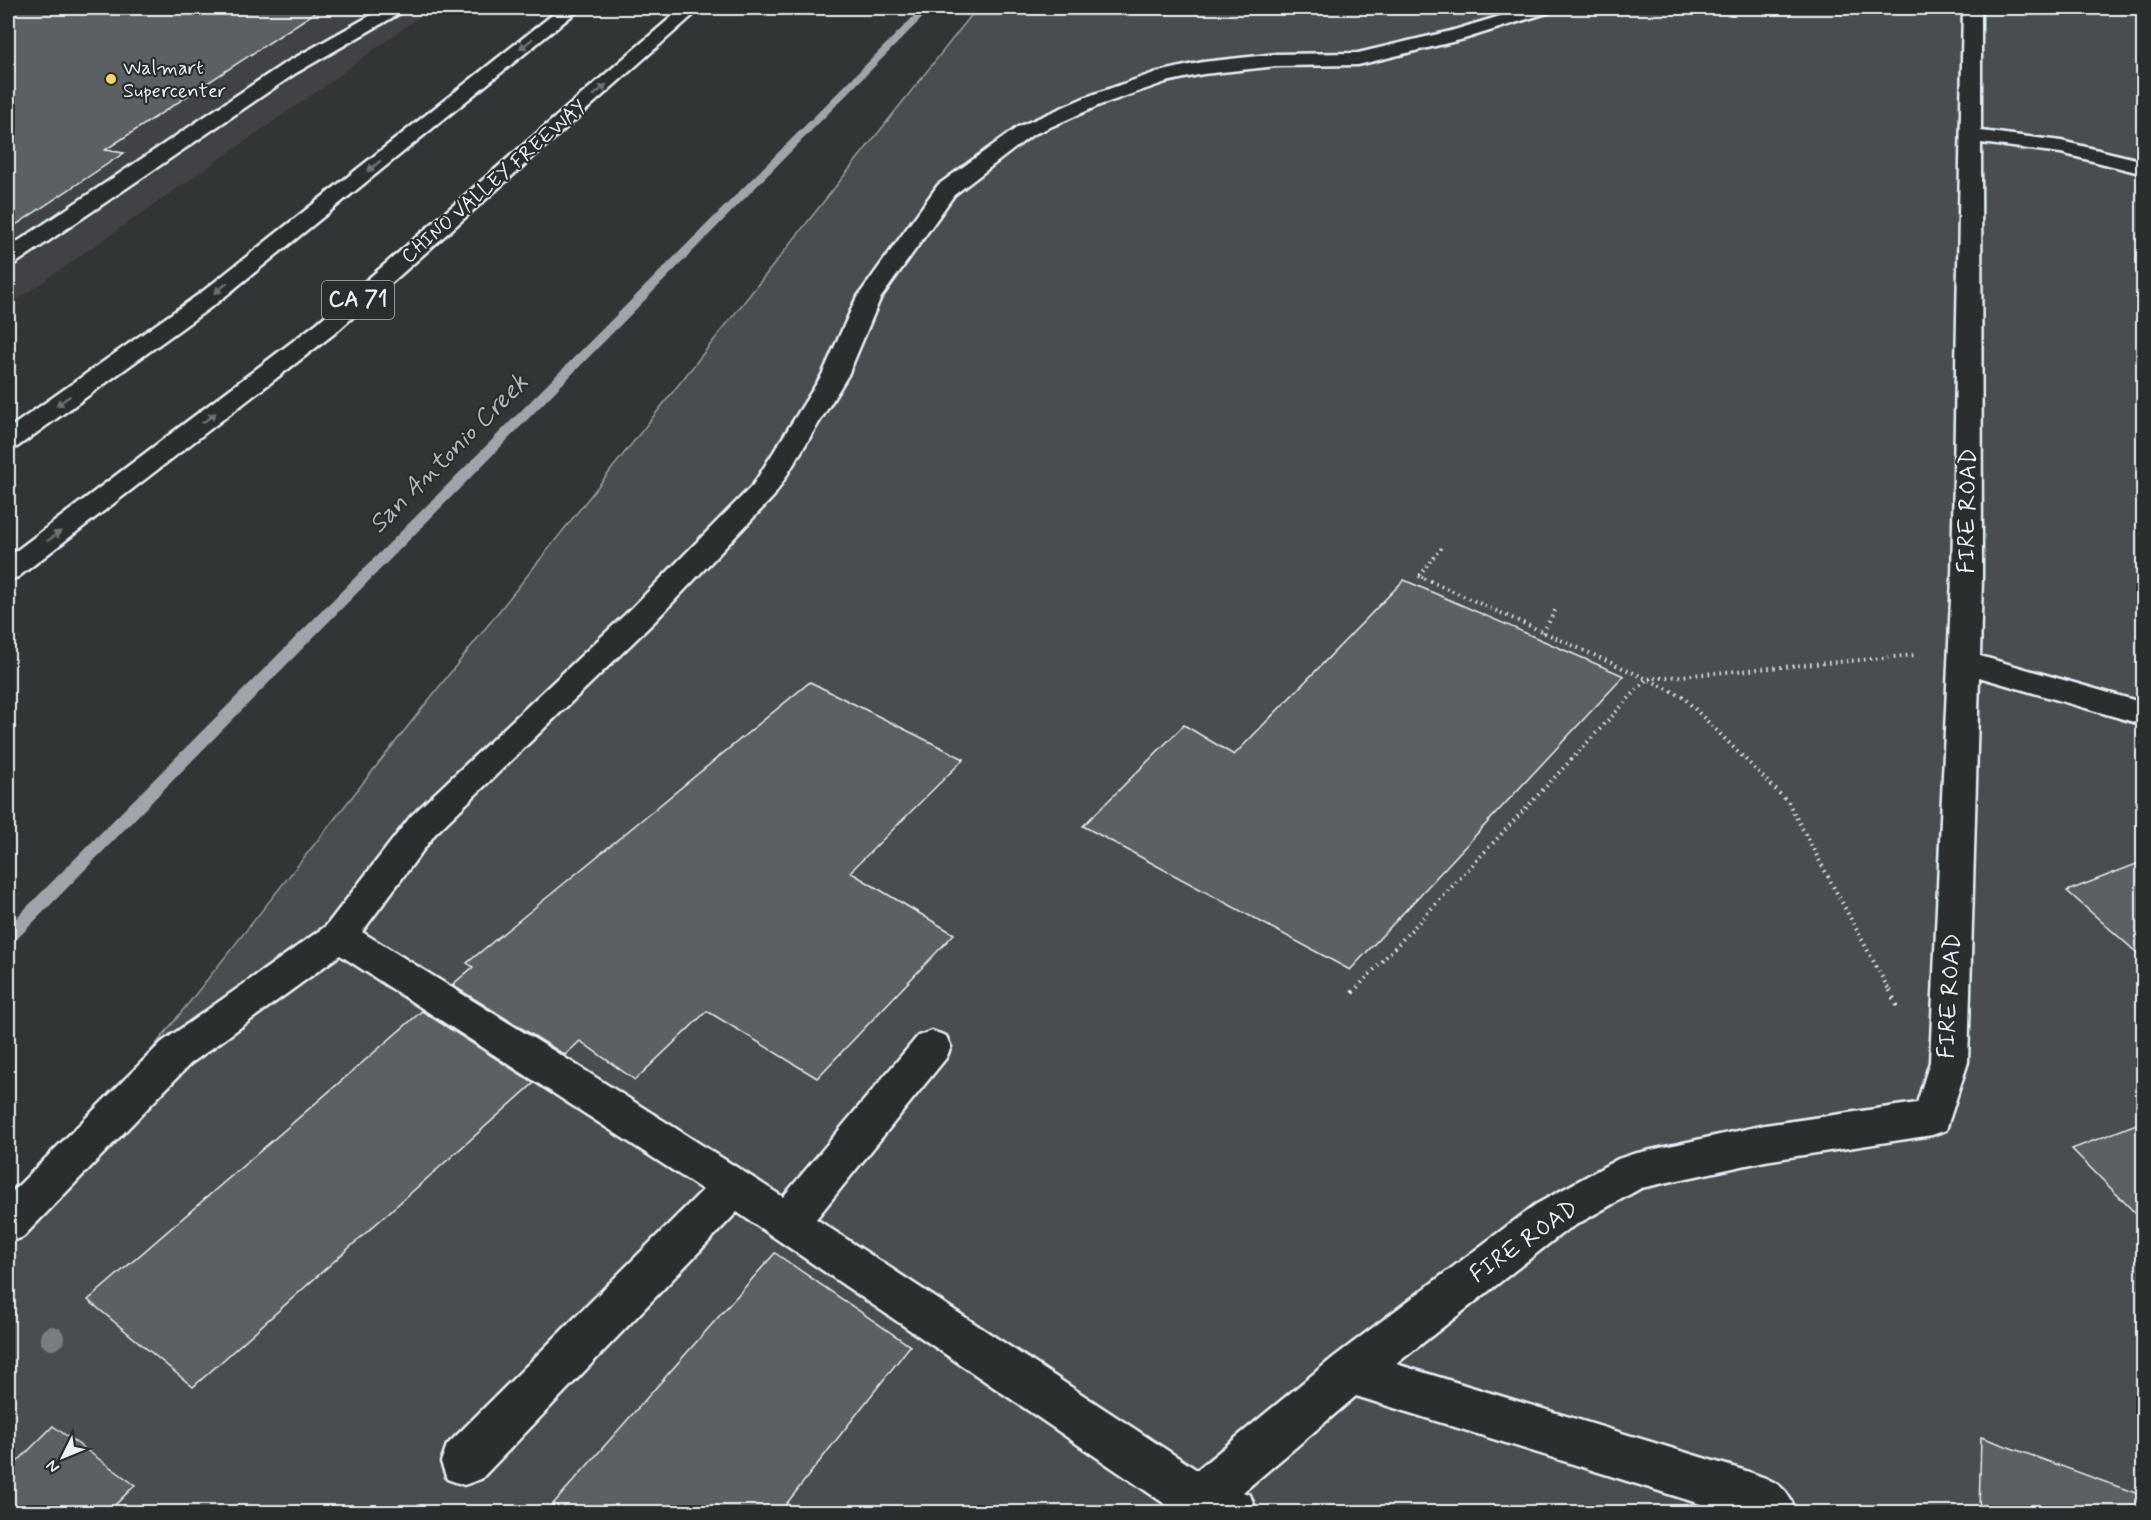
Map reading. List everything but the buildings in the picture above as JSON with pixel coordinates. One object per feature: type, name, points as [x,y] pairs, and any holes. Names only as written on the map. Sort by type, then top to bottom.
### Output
[{"type":"main road","points":[[8,258],[289,69],[396,8]]},
{"type":"main road","points":[[8,441],[210,297],[572,8]]},
{"type":"main road","name":"CHINO VALLEY FREEWAY","points":[[8,572],[326,328],[692,8]]},
{"type":"main road","points":[[8,1224],[176,1053],[339,936],[423,825],[643,615],[764,490],[835,375],[868,299],[946,190],[1025,131],[1093,101],[1161,77],[1203,68],[1277,60],[1358,58],[1457,35],[1544,8]]},
{"type":"main road","name":"FIRE ROAD","points":[[1207,1508],[1350,1372],[1551,1218],[1633,1172],[1765,1143],[1932,1118],[1949,1062],[1967,577],[1972,8]]},
{"type":"main road","points":[[1971,136],[2061,147],[2144,168]]},
{"type":"main road","points":[[1964,656],[2144,714]]},
{"type":"main road","points":[[339,936],[788,1222],[1207,1508]]},
{"type":"main road","points":[[788,1222],[932,1047]]},
{"type":"main road","points":[[464,1462],[734,1187]]},
{"type":"main road","points":[[1350,1372],[1746,1495],[1764,1502],[1772,1512]]},
{"type":"path","points":[[1442,547],[1419,576],[1683,696],[1788,802],[1901,1012]]},
{"type":"path","points":[[1544,633],[1557,608]]},
{"type":"path","points":[[1352,993],[1647,680],[1964,656]]},
{"type":"shaded area","points":[[8,8],[431,8],[322,88],[8,306]]},
{"type":"shaded area","points":[[977,8],[2143,8],[2143,1512],[8,1512],[8,1231]]},
{"type":"waterway","name":"San Antonio Creek","points":[[8,937],[927,8]]},
{"type":"place","name":"Walmart Supercenter","points":[[111,79]]}]
